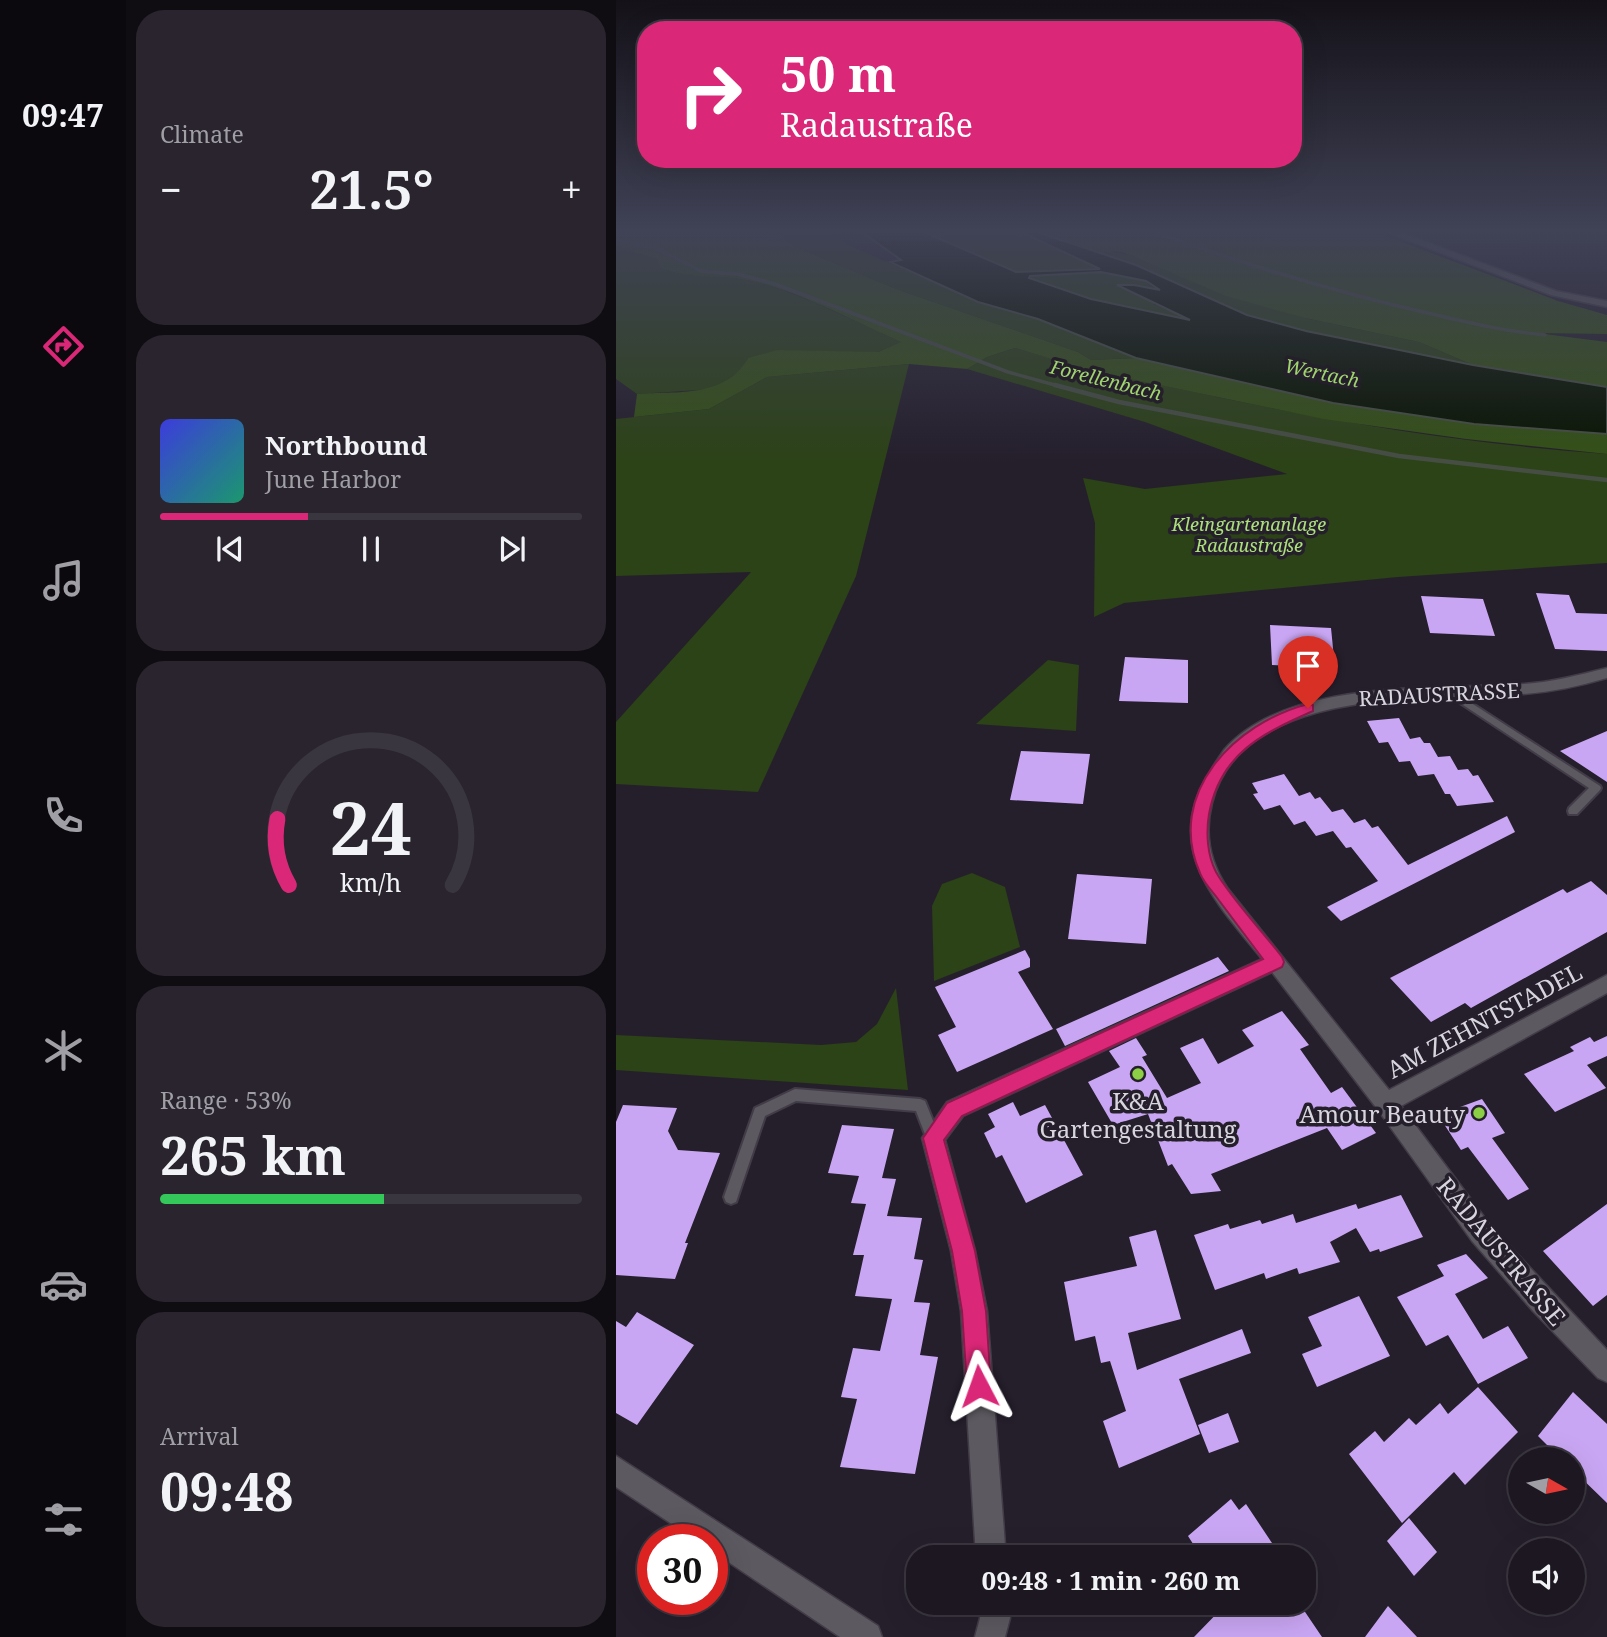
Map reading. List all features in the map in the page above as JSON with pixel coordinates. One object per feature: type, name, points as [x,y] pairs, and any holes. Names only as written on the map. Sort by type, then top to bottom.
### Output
[{"type":"street","name":"RADAUSTRASSE","points":[[1603,1359],[1481,1233],[1386,1103],[1275,962],[1208,873],[1200,847],[1199,826],[1205,797],[1215,772],[1229,754],[1274,722],[1308,708],[1348,699],[1545,687],[1607,673]]},
{"type":"street","points":[[990,1545],[974,1311],[963,1251],[933,1138],[955,1109],[1275,962]]},
{"type":"street","name":"AM ZEHNTSTADEL","points":[[1386,1103],[1607,983]]},
{"type":"street","points":[[616,1470],[867,1637]]},
{"type":"street","points":[[990,1637],[995,1615]]},
{"type":"lane","points":[[1448,691],[1596,788],[1573,811]]},
{"type":"lane","points":[[731,1197],[760,1112],[795,1095],[920,1105],[933,1138]]},
{"type":"green space","points":[[616,308],[827,308],[902,342],[878,352],[748,358],[740,372],[714,389],[637,394],[616,379]]},
{"type":"green space","points":[[828,308],[952,308],[1078,352],[1091,360],[1136,358],[1333,403],[1474,424],[1607,434],[1607,454],[1466,439],[1324,419],[1092,371],[1015,348],[987,357],[967,369],[909,364],[767,377],[709,409],[634,417],[637,394],[684,392],[714,386],[739,371],[748,358],[777,350],[878,352],[901,342]]},
{"type":"green space","points":[[952,308],[1001,308],[1038,319],[1136,358],[1091,360],[1078,352]]},
{"type":"green space","points":[[1134,308],[1163,308],[1196,322]]},
{"type":"green space","points":[[1232,308],[1278,308],[1305,318],[1419,342],[1473,365],[1306,331]]},
{"type":"green space","points":[[1271,308],[1584,308],[1607,315],[1607,334],[1537,333],[1607,342],[1607,387],[1473,365],[1419,342]]},
{"type":"green space","name":"Kleingartenanlage Radaustraße","points":[[1015,348],[1147,382],[1322,417],[1416,433],[1607,454],[1607,563],[1398,577],[1124,603],[1094,617],[1095,523],[1083,478],[1145,489],[1287,474],[1145,422],[967,369],[987,357]]},
{"type":"green space","points":[[909,364],[856,576],[758,792],[616,784],[616,722],[751,572],[616,576],[616,419],[709,409],[767,377]]},
{"type":"green space","points":[[1048,660],[1079,665],[1076,731],[976,724]]},
{"type":"green space","points":[[972,873],[1005,887],[1020,947],[934,981],[932,906],[942,884]]},
{"type":"green space","points":[[896,988],[908,1090],[616,1070],[616,1035],[821,1045],[856,1042],[877,1024]]},
{"type":"water","name":"Wertach","points":[[1001,308],[1135,308],[1190,320],[1166,308],[1232,308],[1306,331],[1473,365],[1607,387],[1607,434],[1474,424],[1333,403],[1136,358],[1038,319]]},
{"type":"building","points":[[1536,593],[1569,595],[1576,613],[1607,614],[1607,651],[1555,649]]},
{"type":"building","points":[[1421,596],[1483,599],[1495,636],[1430,633]]},
{"type":"building","points":[[1270,625],[1331,628],[1335,668],[1272,665]]},
{"type":"building","points":[[1125,657],[1188,660],[1188,703],[1119,701]]},
{"type":"building","points":[[1399,718],[1410,739],[1420,737],[1424,743],[1430,743],[1438,757],[1450,756],[1458,770],[1468,769],[1473,776],[1478,775],[1494,802],[1457,806],[1450,794],[1445,794],[1434,774],[1418,776],[1410,761],[1399,762],[1388,742],[1379,743],[1367,721]]},
{"type":"building","points":[[1607,731],[1607,782],[1560,751]]},
{"type":"building","points":[[1021,751],[1090,754],[1083,804],[1010,800]]},
{"type":"building","points":[[1284,774],[1299,796],[1310,792],[1315,799],[1320,797],[1332,812],[1343,809],[1354,823],[1365,819],[1372,828],[1378,826],[1408,865],[1507,816],[1515,832],[1341,921],[1327,907],[1378,881],[1351,847],[1346,848],[1333,831],[1316,836],[1305,821],[1294,825],[1280,805],[1264,810],[1253,794],[1258,793],[1252,783]]},
{"type":"building","points":[[1077,874],[1152,879],[1146,944],[1068,939]]},
{"type":"building","points":[[1591,881],[1607,895],[1607,932],[1471,1008],[1465,1003],[1431,1022],[1390,978],[1563,889],[1567,893]]},
{"type":"building","points":[[1025,950],[1030,959],[1030,967],[1018,972],[1053,1029],[957,1072],[938,1035],[956,1027],[935,987]]},
{"type":"building","points":[[1218,957],[1229,971],[1065,1046],[1056,1029]]},
{"type":"building","points":[[1282,1011],[1309,1045],[1300,1049],[1331,1093],[1342,1087],[1376,1133],[1342,1150],[1327,1128],[1211,1174],[1221,1191],[1191,1194],[1172,1164],[1168,1166],[1148,1114],[1113,1125],[1088,1082],[1120,1067],[1109,1051],[1136,1038],[1147,1055],[1142,1057],[1167,1098],[1201,1083],[1180,1048],[1203,1038],[1218,1064],[1254,1046],[1242,1030]]},
{"type":"building","points":[[1607,1036],[1607,1056],[1587,1065],[1606,1088],[1555,1112],[1524,1074],[1574,1051],[1570,1047],[1590,1037],[1594,1042]]},
{"type":"building","points":[[1482,1099],[1505,1133],[1492,1138],[1529,1189],[1508,1200],[1468,1147],[1461,1150],[1438,1115]]},
{"type":"building","points":[[1013,1102],[1020,1116],[1045,1105],[1083,1175],[1026,1203],[1002,1155],[996,1158],[984,1133],[995,1127],[988,1114]]},
{"type":"building","points":[[623,1105],[677,1108],[668,1131],[678,1150],[720,1153],[685,1243],[688,1243],[675,1279],[616,1275],[616,1122]]},
{"type":"building","points":[[842,1125],[894,1129],[882,1178],[896,1179],[887,1216],[922,1218],[914,1259],[923,1260],[914,1302],[930,1303],[920,1355],[938,1357],[915,1474],[840,1467],[857,1399],[841,1397],[853,1348],[880,1351],[892,1299],[855,1296],[864,1255],[853,1255],[866,1204],[851,1203],[859,1176],[828,1173]]},
{"type":"building","points":[[1401,1195],[1423,1237],[1380,1252],[1379,1249],[1370,1252],[1356,1228],[1330,1242],[1340,1262],[1299,1274],[1297,1268],[1266,1279],[1264,1273],[1215,1290],[1194,1235],[1228,1224],[1230,1229],[1260,1220],[1262,1224],[1293,1214],[1296,1223],[1356,1204],[1358,1209]]},
{"type":"building","points":[[1607,1204],[1607,1295],[1593,1306],[1543,1251]]},
{"type":"building","points":[[1156,1230],[1181,1319],[1128,1333],[1137,1370],[1242,1329],[1251,1353],[1179,1379],[1200,1434],[1119,1468],[1103,1421],[1126,1411],[1110,1361],[1101,1363],[1095,1336],[1075,1341],[1064,1282],[1137,1266],[1129,1237]]},
{"type":"building","points":[[1466,1254],[1488,1278],[1455,1294],[1483,1339],[1508,1326],[1528,1358],[1478,1384],[1448,1335],[1426,1346],[1397,1297],[1444,1276],[1437,1265]]},
{"type":"building","points":[[1359,1296],[1390,1356],[1317,1387],[1302,1354],[1322,1346],[1308,1317]]},
{"type":"building","points":[[637,1312],[694,1345],[637,1425],[616,1413],[616,1321],[626,1327]]},
{"type":"building","points":[[1478,1387],[1518,1432],[1465,1485],[1454,1472],[1402,1523],[1349,1454],[1375,1431],[1384,1442],[1409,1418],[1416,1425],[1440,1403],[1448,1414]]},
{"type":"building","points":[[1573,1392],[1607,1424],[1607,1503],[1586,1483],[1586,1447],[1549,1447],[1538,1436]]},
{"type":"building","points":[[1228,1413],[1239,1442],[1209,1453],[1198,1425]]},
{"type":"building","points":[[1231,1499],[1239,1510],[1246,1504],[1273,1545],[1194,1545],[1188,1536]]},
{"type":"building","points":[[1409,1518],[1437,1552],[1414,1576],[1387,1541]]},
{"type":"building","points":[[1388,1606],[1417,1637],[1365,1637]]},
{"type":"building","points":[[1215,1615],[1307,1615],[1322,1637],[1194,1637]]},
{"type":"waterway","name":"Forellenbach","points":[[840,308],[1008,372],[1062,387]]},
{"type":"waterway","points":[[1409,308],[1482,325],[1545,335]]},
{"type":"waterway","name":"Forellenbach","points":[[1055,385],[1119,402],[1399,456],[1607,480]]},
{"type":"place","name":"K&A Gartengestaltung","points":[[1138,1074]]},
{"type":"place","name":"Amour Beauty","points":[[1479,1113]]},
{"type":"route","points":[[979,1386],[974,1311],[963,1251],[933,1138],[955,1109],[1275,962],[1208,873],[1200,847],[1199,826],[1205,797],[1215,772],[1229,754],[1274,722],[1308,708]]}]
